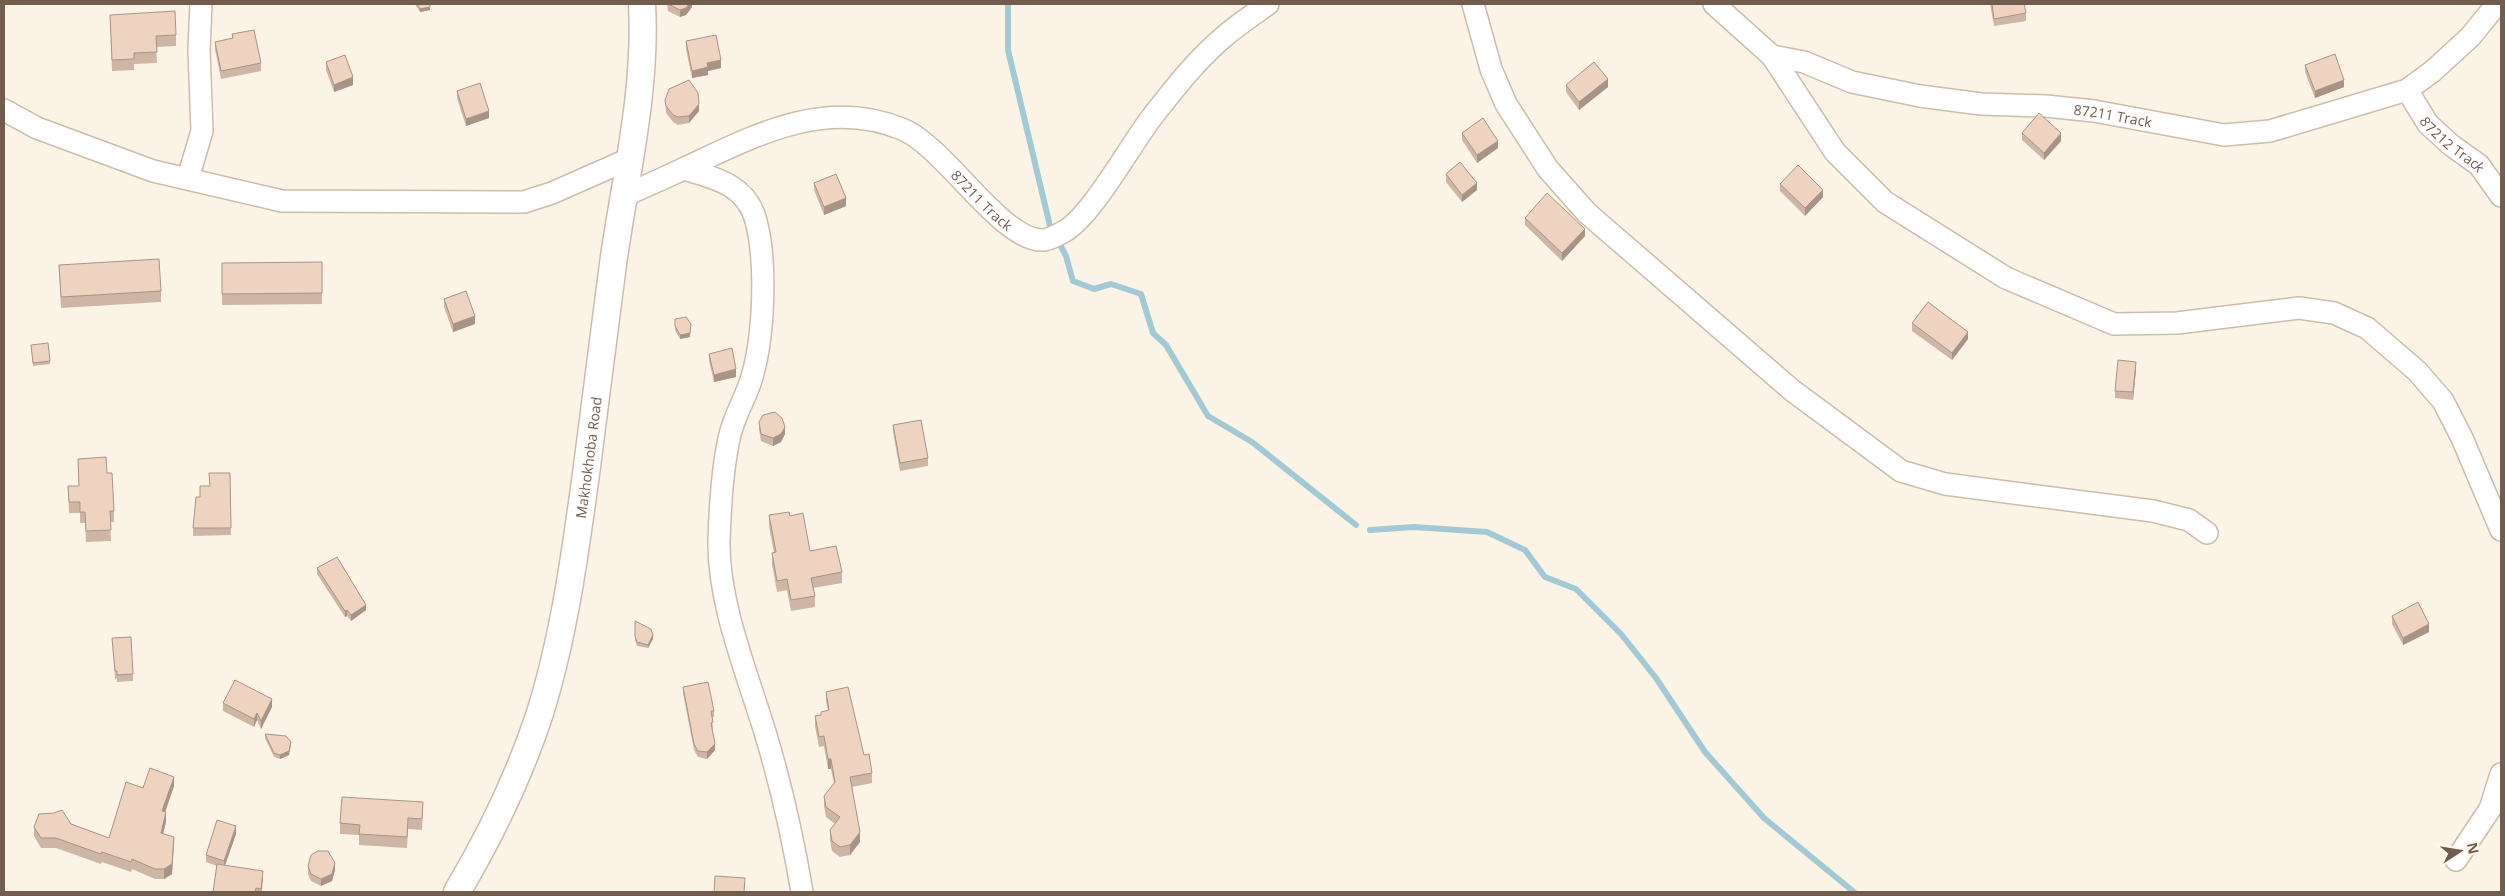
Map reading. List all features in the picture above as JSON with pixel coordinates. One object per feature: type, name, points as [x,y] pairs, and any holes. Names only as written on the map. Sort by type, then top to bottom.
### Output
[{"type":"street","points":[[188,178],[202,131],[199,50],[201,4]]},
{"type":"street","name":"Makhokhoba Road","points":[[457,892],[476,860],[502,806],[540,714],[563,621],[576,545],[622,197],[640,91],[644,27],[642,4]]},
{"type":"street","name":"87211 Track","points":[[622,197],[746,139],[778,128],[808,120],[858,116],[904,130],[944,160],[1013,229],[1028,237],[1054,236],[1081,217],[1152,117],[1196,65],[1225,36],[1268,4]]},
{"type":"street","points":[[1473,4],[1491,70],[1506,104],[1548,169],[1587,213],[1793,391],[1901,471],[1945,484],[2154,511],[2189,520],[2208,533]]},
{"type":"street","points":[[1714,4],[1772,56],[1835,152],[1885,202],[2006,278],[2114,324],[2177,323],[2299,308],[2334,313],[2368,328],[2417,371],[2442,401],[2462,438],[2501,530]]},
{"type":"street","name":"87211 Track","points":[[1772,56],[1804,62],[1852,82],[1920,96],[1981,104],[2094,110],[2224,134],[2270,131],[2407,90],[2433,72],[2470,36],[2497,4]]},
{"type":"street","name":"87212 Track","points":[[2407,90],[2428,124],[2450,145],[2479,165],[2501,196]]},
{"type":"street","points":[[4,110],[37,128],[153,171],[282,201],[524,202],[552,193],[629,159]]},
{"type":"street","points":[[684,169],[722,180],[738,190],[748,202],[756,220],[759,238],[762,296],[759,342],[752,378],[738,407],[729,439],[719,542],[725,591],[740,656],[772,755],[790,820],[802,892]]},
{"type":"street","points":[[2456,860],[2490,809],[2501,774]]},
{"type":"building","points":[[417,4],[430,4],[430,7],[420,9]]},
{"type":"building","points":[[668,4],[689,4],[686,8],[680,10]]},
{"type":"building","points":[[1992,4],[2024,4],[2026,13],[1994,19]]},
{"type":"building","points":[[175,11],[176,35],[156,36],[157,52],[134,53],[134,59],[112,60],[110,15]]},
{"type":"building","points":[[254,30],[261,63],[221,71],[215,42],[233,38],[232,34]]},
{"type":"building","points":[[716,35],[721,60],[707,63],[708,67],[692,71],[686,41]]},
{"type":"building","points":[[2335,54],[2344,80],[2315,91],[2305,65]]},
{"type":"building","points":[[345,55],[353,77],[334,85],[326,62]]},
{"type":"building","points":[[1594,62],[1608,79],[1579,102],[1566,85]]},
{"type":"building","points":[[689,80],[698,93],[699,104],[689,116],[678,117],[673,115],[666,106],[665,100],[669,89]]},
{"type":"building","points":[[480,83],[489,111],[466,119],[457,91]]},
{"type":"building","points":[[2039,113],[2061,133],[2044,153],[2022,133]]},
{"type":"building","points":[[1483,118],[1498,141],[1477,155],[1462,133]]},
{"type":"building","points":[[1460,162],[1477,183],[1462,195],[1446,174]]},
{"type":"building","points":[[1798,165],[1823,190],[1805,208],[1780,184]]},
{"type":"building","points":[[836,174],[846,198],[824,207],[814,183]]},
{"type":"building","points":[[1547,193],[1585,229],[1562,253],[1525,218]]},
{"type":"building","points":[[159,259],[161,291],[61,297],[59,265]]},
{"type":"building","points":[[322,262],[322,293],[222,294],[222,263]]},
{"type":"building","points":[[466,291],[475,316],[453,324],[444,299]]},
{"type":"building","points":[[1928,302],[1968,332],[1952,353],[1912,323]]},
{"type":"building","points":[[686,317],[691,324],[690,333],[680,335],[675,326],[675,319]]},
{"type":"building","points":[[48,343],[50,361],[33,363],[31,345]]},
{"type":"building","points":[[732,348],[736,369],[714,375],[709,354]]},
{"type":"building","points":[[2118,360],[2136,362],[2133,392],[2115,391]]},
{"type":"building","points":[[775,412],[782,418],[785,427],[781,434],[773,438],[761,434],[759,422],[763,415]]},
{"type":"building","points":[[921,420],[928,458],[900,463],[893,425]]},
{"type":"building","points":[[106,457],[107,473],[112,473],[114,511],[110,511],[111,530],[86,531],[85,512],[80,512],[80,502],[69,502],[68,486],[79,486],[78,459]]},
{"type":"building","points":[[209,473],[230,473],[231,528],[193,528],[196,497],[200,497],[200,486],[210,486]]},
{"type":"building","points":[[789,512],[790,516],[803,513],[810,551],[836,546],[842,572],[811,578],[815,596],[791,600],[787,579],[777,581],[772,553],[776,552],[769,515]]},
{"type":"building","points":[[337,557],[366,605],[351,615],[347,610],[345,611],[317,568]]},
{"type":"building","points":[[2418,602],[2429,624],[2403,638],[2392,616]]},
{"type":"building","points":[[635,621],[651,629],[653,635],[648,645],[637,642]]},
{"type":"building","points":[[131,637],[133,674],[117,675],[112,638]]},
{"type":"building","points":[[235,680],[272,699],[261,721],[257,713],[254,719],[223,703]]},
{"type":"building","points":[[708,682],[714,711],[711,711],[713,722],[711,723],[715,744],[707,752],[698,751],[694,744],[683,687]]},
{"type":"building","points":[[848,687],[864,755],[869,754],[872,773],[850,777],[860,832],[850,845],[840,847],[832,841],[830,830],[840,817],[826,807],[824,796],[835,782],[831,759],[828,759],[824,736],[819,737],[815,716],[829,710],[826,692]]},
{"type":"building","points":[[265,734],[286,736],[291,742],[289,751],[280,755],[274,753]]},
{"type":"building","points":[[150,768],[174,777],[162,811],[166,812],[161,833],[174,837],[172,864],[164,869],[155,869],[132,859],[131,862],[102,852],[101,854],[56,838],[41,838],[34,827],[39,814],[54,813],[62,810],[71,824],[109,838],[126,782],[143,788]]},
{"type":"building","points":[[342,797],[423,802],[422,819],[408,818],[407,837],[359,834],[360,825],[340,823]]},
{"type":"building","points":[[217,820],[236,826],[224,861],[206,855]]},
{"type":"building","points":[[318,851],[328,851],[335,863],[332,874],[321,879],[311,874],[308,866],[311,855]]},
{"type":"building","points":[[217,864],[263,871],[261,889],[256,888],[255,892],[213,892]]},
{"type":"building","points":[[715,876],[745,878],[744,892],[714,892]]},
{"type":"waterway","points":[[1008,4],[1008,50],[1050,226],[1066,256],[1073,281],[1094,289],[1111,284],[1141,294],[1153,333],[1166,345],[1208,416],[1252,442],[1356,525]]},
{"type":"waterway","points":[[1370,530],[1414,527],[1487,532],[1525,550],[1545,577],[1576,589],[1621,634],[1656,678],[1705,752],[1764,818],[1854,892]]}]
